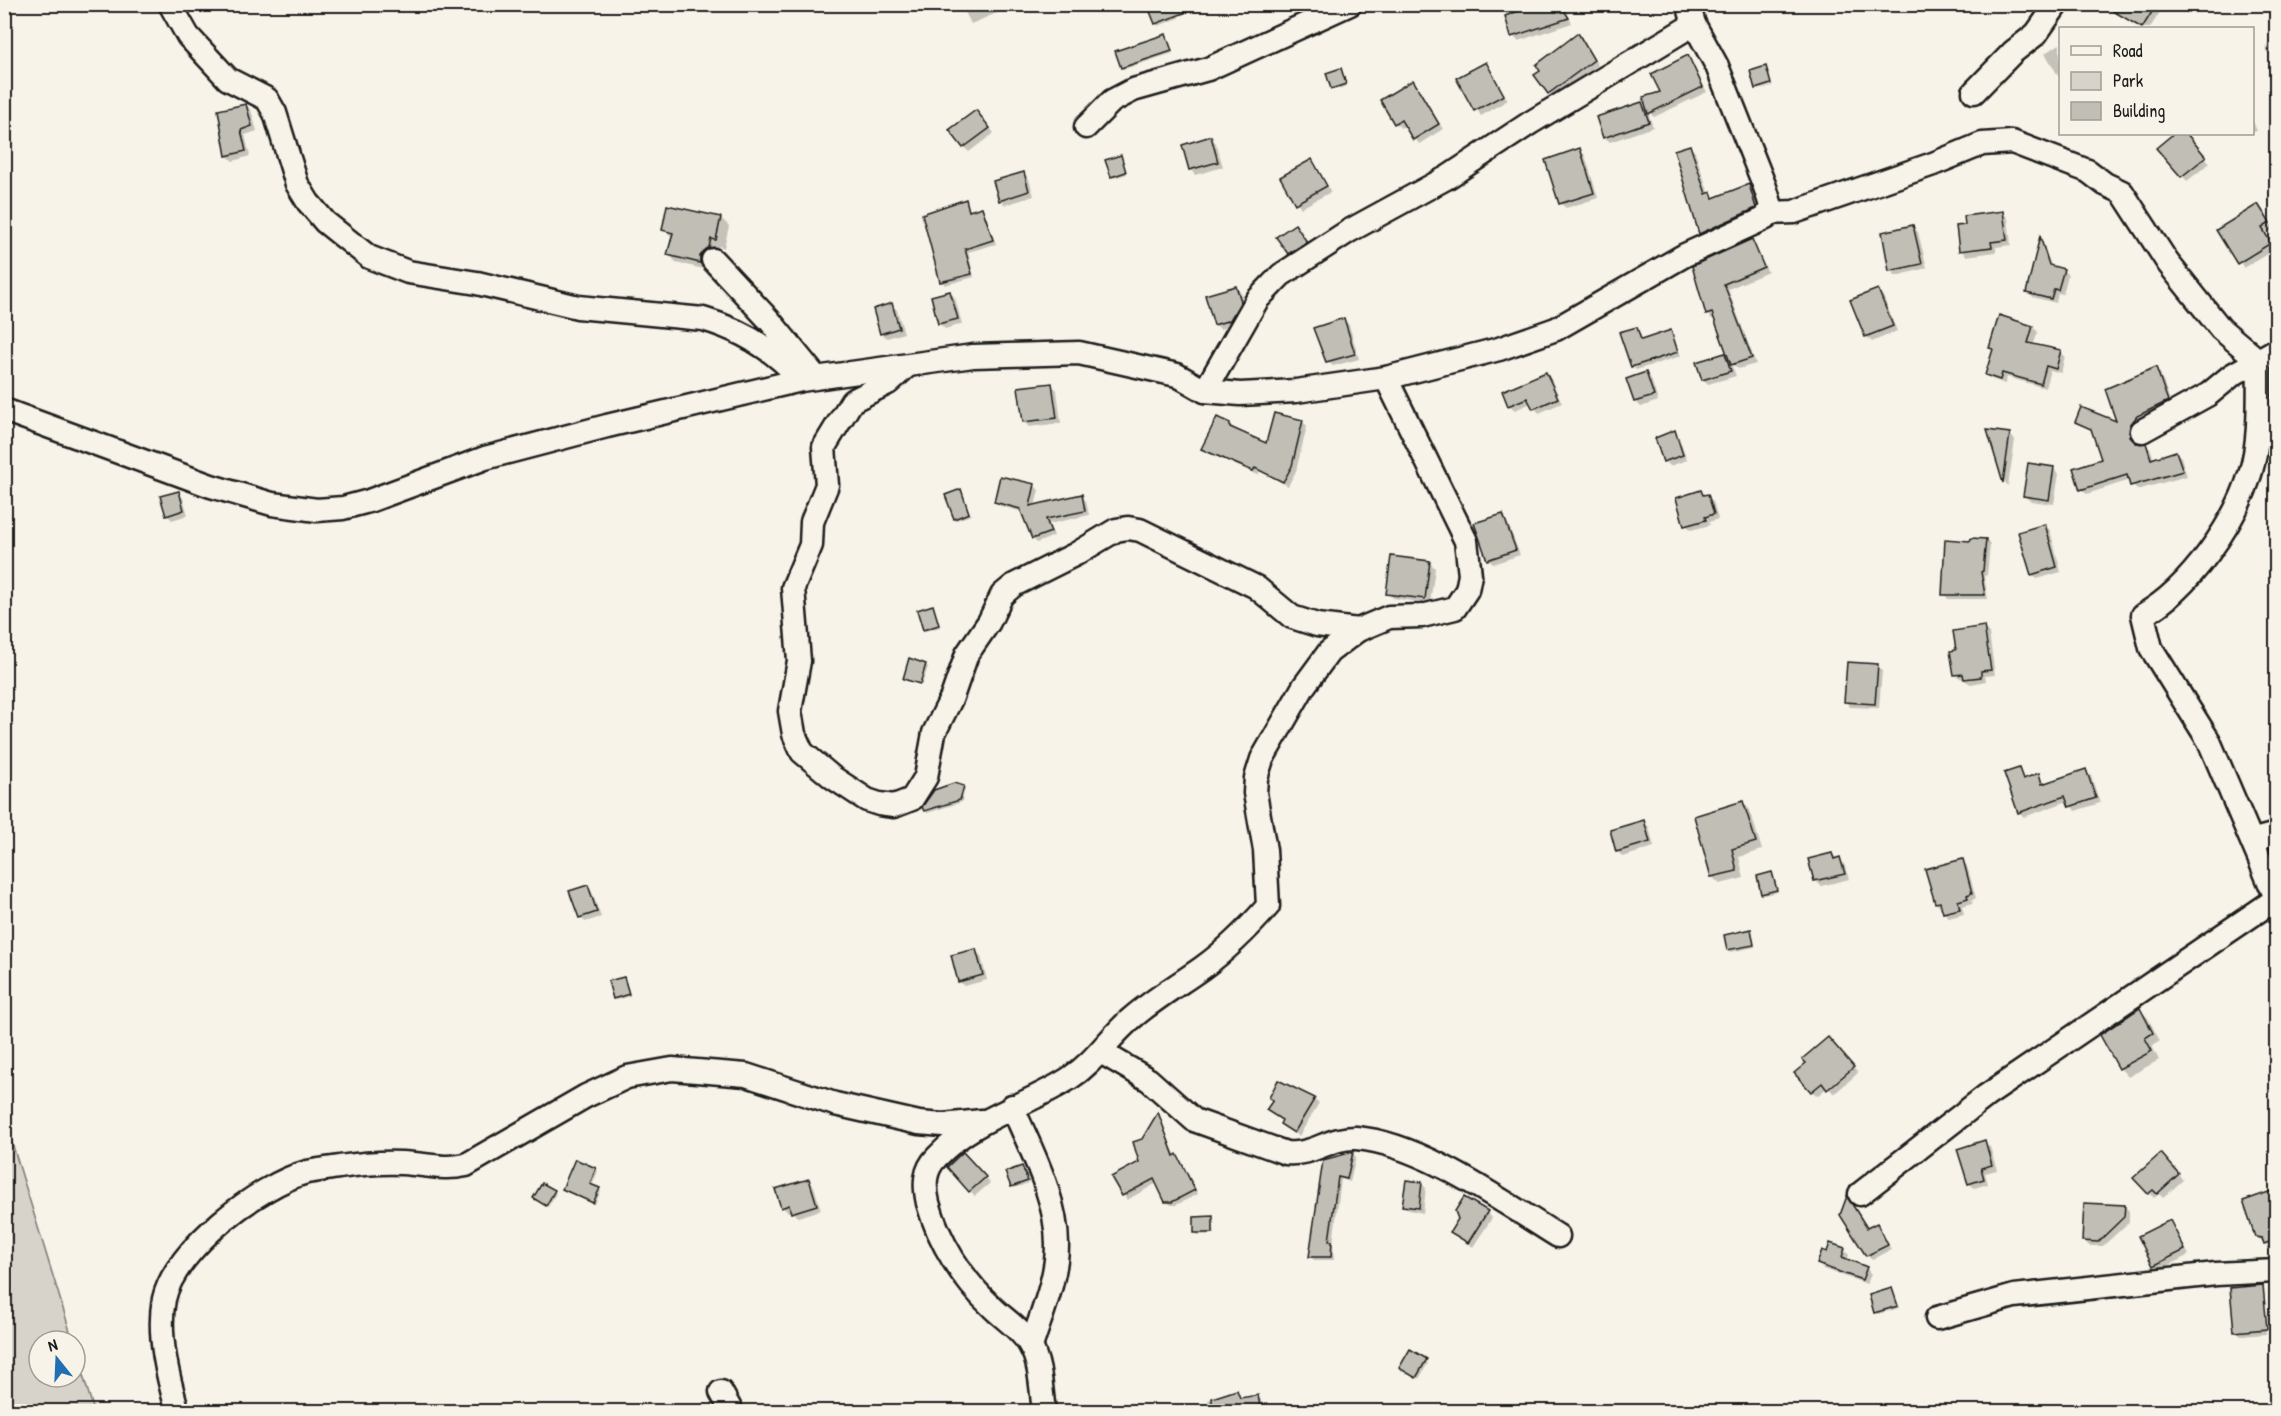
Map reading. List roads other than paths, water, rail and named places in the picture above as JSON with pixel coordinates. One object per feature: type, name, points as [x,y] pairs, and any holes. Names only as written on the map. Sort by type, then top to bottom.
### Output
[{"type":"street","points":[[170,4],[188,36],[228,79],[267,99],[275,113],[297,184],[308,202],[325,222],[369,257],[408,272],[485,285],[578,307],[703,319],[721,324],[766,348],[808,379]]},
{"type":"street","points":[[1086,127],[1112,101],[1133,90],[1208,69],[1350,4]]},
{"type":"street","points":[[1974,92],[2013,52],[2036,34],[2057,4]]},
{"type":"street","points":[[4,410],[211,486],[272,504],[317,510],[369,501],[447,470],[503,452],[808,379],[974,356],[1079,353],[1177,375],[1205,391],[1267,394],[1386,378],[1499,349],[1556,329],[1685,255],[1761,221],[1769,213],[1771,206],[1759,170],[1717,66],[1691,14],[1448,177],[1349,231],[1281,275],[1257,300],[1205,391]]},
{"type":"street","points":[[1769,213],[1794,212],[1933,164],[1983,144],[2012,142],[2088,171],[2105,184],[2122,192],[2168,263],[2221,329],[2268,355]]},
{"type":"street","points":[[713,260],[770,321],[808,379]]},
{"type":"street","points":[[2142,431],[2210,394],[2232,375],[2268,355]]},
{"type":"street","points":[[1860,1194],[1986,1096],[2277,899],[2254,840],[2210,741],[2151,648],[2142,615],[2164,603],[2185,583],[2228,521],[2247,482],[2268,355]]},
{"type":"street","points":[[907,366],[888,383],[852,401],[824,447],[826,489],[812,522],[811,546],[793,588],[792,598],[799,661],[790,711],[797,744],[802,752],[832,777],[867,800],[894,806],[912,799],[921,787],[926,777],[934,734],[952,697],[967,654],[1002,595],[1014,585],[1076,554],[1116,530],[1128,528],[1140,530],[1256,587],[1292,617],[1317,625],[1358,630]]},
{"type":"street","points":[[1044,1412],[1037,1367],[1031,1347],[1019,1329],[991,1306],[948,1253],[925,1187],[927,1170],[937,1157],[987,1120],[1068,1079],[1101,1052],[1129,1020],[1235,942],[1268,906],[1265,850],[1255,793],[1256,778],[1262,759],[1278,729],[1318,664],[1358,630],[1389,616],[1422,615],[1455,608],[1467,590],[1470,575],[1469,553],[1462,531],[1386,378]]},
{"type":"street","points":[[2254,840],[2277,834]]},
{"type":"street","points":[[1101,1052],[1149,1080],[1194,1120],[1286,1153],[1299,1155],[1335,1139],[1358,1138],[1381,1143],[1458,1176],[1557,1236]]},
{"type":"street","points":[[178,1412],[173,1395],[162,1321],[164,1298],[172,1277],[190,1253],[249,1201],[306,1172],[374,1163],[448,1168],[466,1165],[586,1096],[627,1077],[672,1069],[746,1075],[835,1104],[919,1123],[943,1125],[987,1120]]},
{"type":"street","points":[[1012,1106],[1039,1171],[1053,1215],[1057,1245],[1053,1271],[1031,1347]]},
{"type":"street","points":[[1937,1318],[2014,1296],[2216,1274],[2277,1271]]},
{"type":"street","points":[[721,1392],[732,1412]]}]
